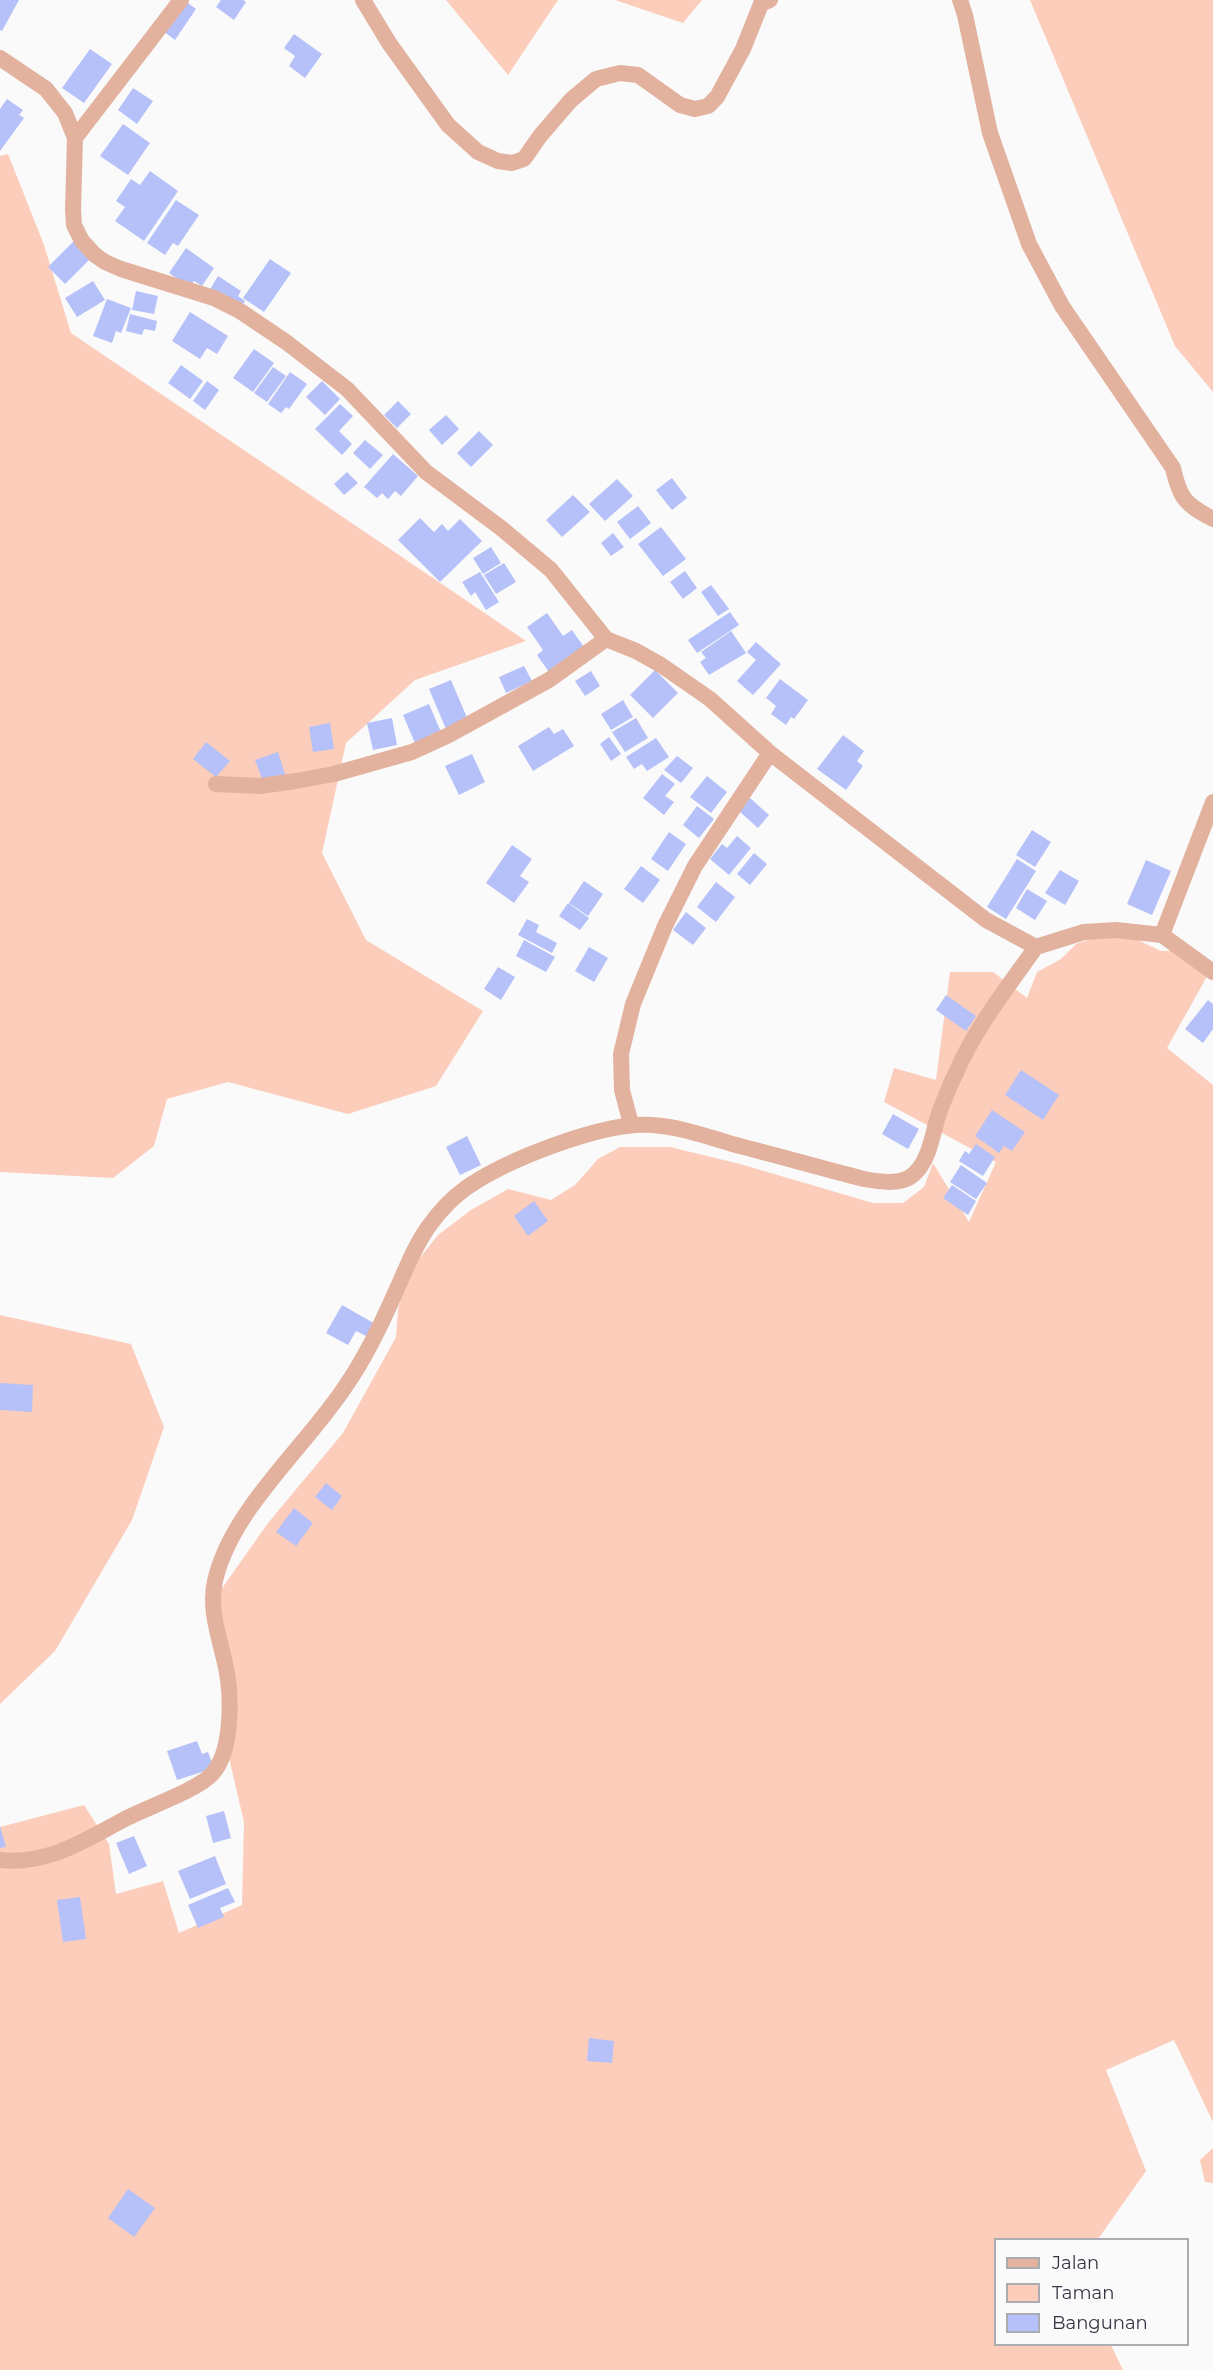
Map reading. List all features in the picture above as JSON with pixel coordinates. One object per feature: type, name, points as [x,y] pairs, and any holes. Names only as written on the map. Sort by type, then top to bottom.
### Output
[{"type":"street","points":[[75,138],[181,0]]},
{"type":"street","points":[[363,0],[390,43],[448,125],[478,152],[498,161],[512,163],[524,159],[540,136],[571,100],[596,79],[620,73],[638,75],[680,105],[695,109],[708,106],[717,97],[743,49],[761,4],[770,0]]},
{"type":"street","points":[[960,0],[990,133],[1029,244],[1062,306],[1173,468],[1178,490],[1192,508],[1213,519]]},
{"type":"street","points":[[0,58],[46,89],[65,113],[75,138],[72,210],[74,225],[82,241],[95,255],[121,268],[214,298],[286,342],[347,388],[426,472],[501,528],[551,570],[606,639],[636,651],[710,699],[770,753],[986,920],[1036,947]]},
{"type":"street","points":[[216,784],[260,786],[296,781],[334,774],[412,752],[449,735],[549,680],[606,639]]},
{"type":"street","points":[[631,1124],[622,1090],[621,1054],[633,1005],[665,926],[695,866],[770,753]]},
{"type":"street","points":[[1162,935],[1213,802]]},
{"type":"street","points":[[0,1860],[41,1858],[64,1851],[135,1813],[200,1784],[211,1775],[219,1762],[226,1738],[229,1709],[230,1686],[212,1603],[215,1581],[223,1557],[235,1532],[256,1500],[325,1417],[353,1375],[379,1329],[415,1250],[429,1226],[466,1188],[492,1172],[529,1155],[603,1130],[631,1124],[655,1125],[688,1131],[864,1179],[885,1182],[904,1180],[915,1174],[923,1162],[955,1073],[971,1043],[988,1014],[1036,947],[1083,932],[1116,930],[1162,935],[1213,972]]},
{"type":"green space","points":[[446,0],[558,0],[508,75]]},
{"type":"green space","points":[[615,0],[702,0],[683,23]]},
{"type":"green space","points":[[1030,0],[1213,0],[1213,392],[1175,346]]},
{"type":"green space","points":[[8,154],[44,245],[71,333],[526,641],[415,680],[346,743],[322,853],[366,940],[483,1011],[436,1086],[348,1114],[228,1082],[167,1099],[154,1146],[113,1178],[0,1172],[0,156]]},
{"type":"green space","points":[[1129,936],[1161,951],[1180,951],[1210,971],[1167,1048],[1213,1085],[1213,2122],[1174,2040],[1106,2070],[1146,2171],[1099,2238],[994,2238],[994,2346],[1111,2346],[1123,2370],[0,2370],[0,1827],[84,1805],[109,1844],[116,1894],[163,1881],[179,1933],[242,1905],[244,1822],[229,1758],[218,1594],[268,1523],[343,1433],[396,1337],[398,1310],[407,1274],[438,1235],[471,1210],[508,1189],[551,1200],[575,1185],[598,1159],[620,1147],[670,1147],[740,1164],[873,1203],[903,1203],[924,1187],[933,1163],[969,1222],[996,1162],[884,1102],[894,1068],[936,1080],[950,972],[993,972],[1027,998],[1037,972],[1061,959],[1076,944],[1094,938]]},
{"type":"green space","points":[[0,1315],[131,1344],[164,1427],[132,1520],[55,1651],[0,1704]]},
{"type":"green space","points":[[1213,2148],[1213,2183],[1205,2182],[1200,2160]]},
{"type":"building","points":[[0,0],[19,0],[2,31],[0,30]]},
{"type":"building","points":[[184,0],[196,9],[175,40],[163,31]]},
{"type":"building","points":[[221,0],[246,2],[234,20],[216,7]]},
{"type":"building","points":[[294,34],[322,54],[305,78],[289,66],[295,56],[284,48]]},
{"type":"building","points":[[90,49],[112,64],[84,103],[62,88]]},
{"type":"building","points":[[133,88],[153,101],[137,124],[118,110]]},
{"type":"building","points":[[7,99],[23,110],[19,115],[24,118],[0,151],[0,109]]},
{"type":"building","points":[[123,124],[150,143],[128,175],[100,156]]},
{"type":"building","points":[[150,171],[178,191],[144,241],[115,221],[125,207],[116,201],[131,179],[140,185]]},
{"type":"building","points":[[176,200],[199,215],[178,246],[173,243],[165,255],[147,243]]},
{"type":"building","points":[[74,241],[91,258],[65,284],[48,267]]},
{"type":"building","points":[[186,248],[214,268],[202,286],[194,281],[189,287],[169,273]]},
{"type":"building","points":[[270,259],[291,273],[264,312],[243,298]]},
{"type":"building","points":[[218,276],[241,291],[238,296],[245,301],[240,310],[209,291]]},
{"type":"building","points":[[93,281],[105,300],[77,317],[65,298]]},
{"type":"building","points":[[136,291],[158,296],[154,314],[132,310]]},
{"type":"building","points":[[107,299],[131,308],[121,333],[116,331],[112,343],[93,336]]},
{"type":"building","points":[[190,312],[228,336],[217,354],[207,348],[200,359],[172,341]]},
{"type":"building","points":[[130,314],[157,321],[155,331],[144,329],[142,335],[126,331]]},
{"type":"building","points":[[254,349],[274,363],[253,392],[233,378]]},
{"type":"building","points":[[181,365],[203,381],[190,399],[168,383]]},
{"type":"building","points":[[273,367],[286,376],[267,402],[254,393]]},
{"type":"building","points":[[290,372],[307,384],[289,409],[286,407],[281,413],[268,404]]},
{"type":"building","points":[[207,381],[219,390],[205,410],[193,401]]},
{"type":"building","points":[[322,381],[340,399],[325,415],[306,397]]},
{"type":"building","points":[[398,401],[411,414],[397,428],[384,415]]},
{"type":"building","points":[[340,404],[353,416],[339,431],[352,444],[342,455],[315,429]]},
{"type":"building","points":[[446,415],[459,429],[442,445],[429,430]]},
{"type":"building","points":[[479,431],[493,445],[471,467],[457,453]]},
{"type":"building","points":[[365,440],[383,455],[370,469],[353,453]]},
{"type":"building","points":[[393,454],[418,476],[401,496],[395,491],[388,499],[382,493],[377,498],[364,487]]},
{"type":"building","points":[[347,472],[358,483],[344,495],[334,484]]},
{"type":"building","points":[[672,478],[687,498],[672,510],[656,490]]},
{"type":"building","points":[[617,479],[633,496],[605,521],[589,504]]},
{"type":"building","points":[[573,495],[590,512],[562,537],[546,520]]},
{"type":"building","points":[[638,506],[651,523],[630,539],[617,522]]},
{"type":"building","points":[[420,518],[434,532],[442,524],[448,531],[460,519],[482,541],[440,582],[398,540]]},
{"type":"building","points":[[661,527],[686,559],[663,576],[638,544]]},
{"type":"building","points":[[613,533],[624,547],[611,556],[601,543]]},
{"type":"building","points":[[491,547],[501,563],[483,574],[473,558]]},
{"type":"building","points":[[504,563],[516,582],[496,594],[484,575]]},
{"type":"building","points":[[685,571],[697,588],[683,599],[670,582]]},
{"type":"building","points":[[480,572],[499,602],[486,610],[475,592],[471,596],[462,582]]},
{"type":"building","points":[[711,585],[729,609],[718,616],[701,592]]},
{"type":"building","points":[[730,612],[739,625],[697,653],[688,640]]},
{"type":"building","points":[[547,613],[563,636],[572,630],[586,650],[551,675],[537,655],[543,650],[527,627]]},
{"type":"building","points":[[731,631],[746,653],[709,675],[700,662],[706,658],[701,652]]},
{"type":"building","points":[[756,642],[781,664],[753,695],[737,681],[756,660],[747,652]]},
{"type":"building","points":[[524,666],[532,681],[506,693],[499,677]]},
{"type":"building","points":[[655,670],[678,693],[653,718],[630,695]]},
{"type":"building","points":[[591,671],[600,686],[585,696],[575,681]]},
{"type":"building","points":[[780,679],[808,700],[794,719],[791,717],[786,725],[771,714],[776,706],[766,698]]},
{"type":"building","points":[[451,680],[468,720],[446,729],[429,689]]},
{"type":"building","points":[[623,700],[633,717],[611,730],[601,714]]},
{"type":"building","points":[[429,704],[441,732],[415,743],[403,715]]},
{"type":"building","points":[[392,718],[397,745],[373,750],[367,723]]},
{"type":"building","points":[[636,718],[648,738],[625,752],[612,732]]},
{"type":"building","points":[[330,723],[334,749],[313,752],[309,727]]},
{"type":"building","points":[[549,727],[554,734],[563,729],[574,746],[533,771],[518,746]]},
{"type":"building","points":[[843,735],[864,751],[857,761],[863,766],[846,790],[817,769]]},
{"type":"building","points":[[609,737],[621,754],[611,761],[600,744]]},
{"type":"building","points":[[656,738],[669,757],[647,771],[642,764],[634,769],[626,757]]},
{"type":"building","points":[[206,742],[230,761],[216,777],[193,759]]},
{"type":"building","points":[[278,752],[286,777],[264,784],[255,760]]},
{"type":"building","points":[[472,754],[485,782],[459,795],[445,766]]},
{"type":"building","points":[[677,756],[693,768],[681,783],[664,770]]},
{"type":"building","points":[[662,774],[675,784],[665,796],[674,802],[664,815],[643,798]]},
{"type":"building","points":[[707,776],[727,792],[711,813],[690,797]]},
{"type":"building","points":[[750,798],[769,815],[758,828],[739,811]]},
{"type":"building","points":[[697,806],[714,819],[699,838],[683,825]]},
{"type":"building","points":[[1032,830],[1051,842],[1035,867],[1016,855]]},
{"type":"building","points":[[669,832],[686,844],[668,871],[651,859]]},
{"type":"building","points":[[737,836],[751,848],[729,875],[710,859],[722,844],[727,848]]},
{"type":"building","points":[[512,845],[532,859],[520,876],[529,882],[514,903],[486,883]]},
{"type":"building","points":[[754,853],[767,864],[750,885],[737,874]]},
{"type":"building","points":[[1017,859],[1036,871],[1006,919],[987,907]]},
{"type":"building","points":[[1146,860],[1171,871],[1152,915],[1127,904]]},
{"type":"building","points":[[641,866],[660,880],[643,903],[624,889]]},
{"type":"building","points":[[1060,870],[1079,881],[1065,905],[1045,893]]},
{"type":"building","points":[[584,881],[603,894],[588,916],[569,903]]},
{"type":"building","points":[[716,882],[735,897],[716,922],[697,907]]},
{"type":"building","points":[[1027,889],[1047,901],[1035,920],[1016,908]]},
{"type":"building","points":[[568,903],[589,918],[580,930],[559,916]]},
{"type":"building","points":[[686,912],[706,928],[693,945],[673,930]]},
{"type":"building","points":[[527,919],[539,925],[536,932],[557,943],[552,953],[518,935]]},
{"type":"building","points":[[524,940],[555,957],[546,972],[516,956]]},
{"type":"building","points":[[589,947],[608,958],[594,982],[575,971]]},
{"type":"building","points":[[498,967],[515,977],[501,1000],[484,989]]},
{"type":"building","points":[[946,995],[976,1016],[966,1031],[936,1010]]},
{"type":"building","points":[[1208,1000],[1213,1004],[1213,1029],[1203,1043],[1185,1029]]},
{"type":"building","points":[[1021,1070],[1059,1095],[1043,1120],[1005,1095]]},
{"type":"building","points":[[992,1110],[1025,1132],[1012,1151],[1004,1146],[999,1153],[975,1136]]},
{"type":"building","points":[[893,1114],[919,1129],[908,1149],[882,1134]]},
{"type":"building","points":[[467,1136],[481,1165],[460,1175],[446,1147]]},
{"type":"building","points":[[976,1144],[995,1157],[983,1176],[959,1161],[965,1151],[969,1154]]},
{"type":"building","points":[[961,1165],[987,1183],[976,1199],[950,1182]]},
{"type":"building","points":[[952,1185],[976,1201],[968,1215],[943,1198]]},
{"type":"building","points":[[534,1201],[548,1221],[528,1236],[514,1216]]},
{"type":"building","points":[[342,1305],[377,1325],[370,1338],[356,1331],[348,1345],[326,1333]]},
{"type":"building","points":[[0,1383],[33,1385],[32,1412],[0,1410]]},
{"type":"building","points":[[326,1483],[342,1496],[332,1510],[315,1497]]},
{"type":"building","points":[[294,1508],[313,1523],[296,1546],[276,1532]]},
{"type":"building","points":[[197,1741],[202,1754],[208,1752],[214,1768],[177,1780],[167,1751]]},
{"type":"building","points":[[224,1811],[231,1838],[213,1843],[206,1816]]},
{"type":"building","points":[[0,1826],[6,1847],[0,1848]]},
{"type":"building","points":[[134,1836],[147,1866],[129,1874],[116,1843]]},
{"type":"building","points":[[215,1856],[226,1884],[190,1899],[178,1871]]},
{"type":"building","points":[[228,1888],[235,1902],[220,1908],[224,1917],[198,1928],[188,1905]]},
{"type":"building","points":[[80,1897],[86,1939],[63,1942],[57,1900]]},
{"type":"building","points":[[589,2038],[614,2041],[612,2063],[587,2061]]},
{"type":"building","points":[[128,2189],[155,2208],[134,2237],[108,2218]]}]
